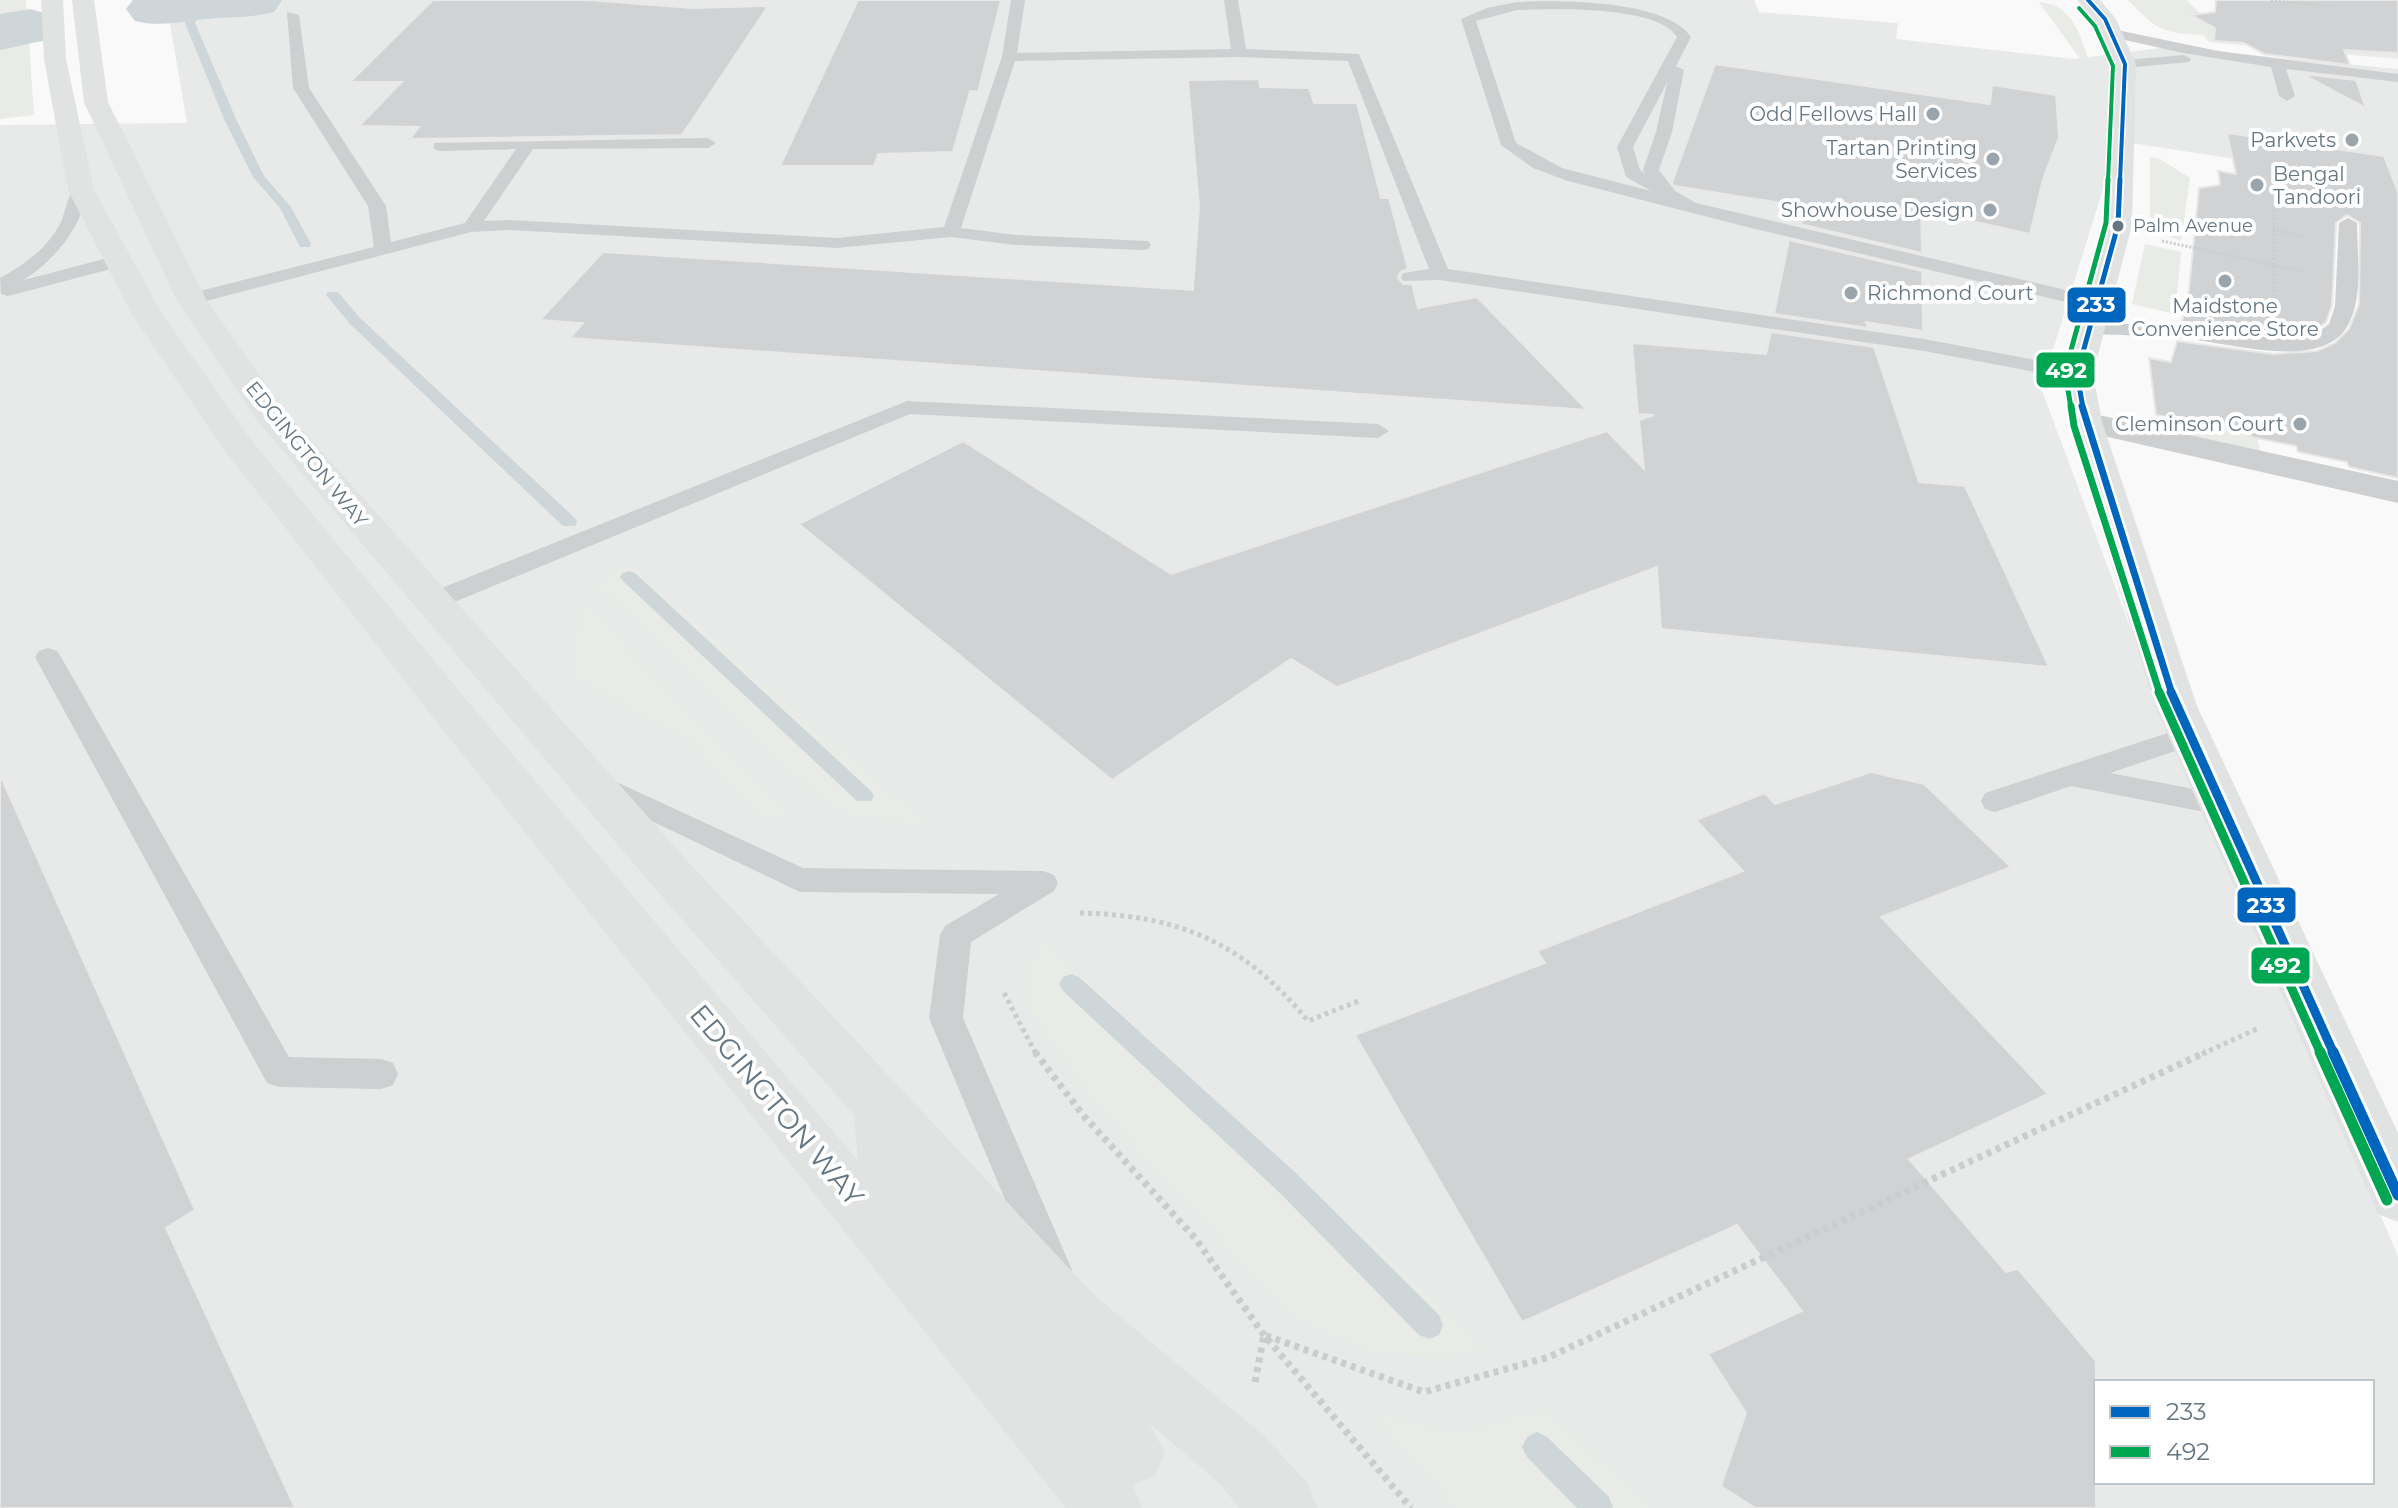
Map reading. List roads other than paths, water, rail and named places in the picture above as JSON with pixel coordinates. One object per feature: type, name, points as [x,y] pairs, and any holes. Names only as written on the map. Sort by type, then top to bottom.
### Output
[{"type":"main road","name":"EDGINGTON WAY","points":[[52,0],[55,59],[81,190],[125,272],[169,306],[268,412],[407,614],[455,715],[1113,1485]]},
{"type":"main road","name":"EDGINGTON WAY","points":[[83,0],[96,102],[169,306],[183,366],[239,447],[407,614],[584,776],[881,1109],[1073,1318],[1240,1458],[1284,1508]]},
{"type":"main road","points":[[2088,0],[2118,48],[2116,231],[2077,374],[2085,422],[2176,706],[2398,1195]]},
{"type":"main road","name":"EDGINGTON WAY","points":[[96,102],[85,107],[134,254],[125,272]]},
{"type":"main road","name":"EDGINGTON WAY","points":[[881,1109],[888,1175],[1113,1485]]},
{"type":"main road","points":[[1113,1485],[1170,1401]]},
{"type":"street","points":[[2085,422],[2398,492]]},
{"type":"lane","points":[[951,232],[1009,57],[1018,0]]},
{"type":"lane","points":[[1231,0],[1239,53]]},
{"type":"lane","points":[[1671,197],[1651,170],[1664,132],[1684,37],[1679,27],[1658,17],[1630,11],[1514,3],[1468,19],[1509,145],[1523,158],[1578,177],[2093,315],[2262,344],[2300,344],[2321,337],[2338,327],[2348,281],[2348,223]]},
{"type":"lane","points":[[292,15],[301,88],[377,206],[383,249]]},
{"type":"lane","points":[[1684,37],[1625,147],[1632,173],[1690,207]]},
{"type":"lane","points":[[2118,48],[2168,47],[2253,61],[2398,78]]},
{"type":"lane","points":[[2118,48],[2172,59],[2253,61]]},
{"type":"lane","points":[[1009,57],[1239,53],[1354,57],[1440,274]]},
{"type":"lane","points":[[2277,64],[2287,96]]},
{"type":"lane","points":[[440,146],[708,143]]},
{"type":"lane","points":[[471,227],[528,144]]},
{"type":"lane","points":[[0,289],[45,258],[70,225],[81,190]]},
{"type":"lane","points":[[169,306],[471,227],[510,225],[837,243],[951,232],[1016,240],[1142,245]]},
{"type":"lane","points":[[0,289],[125,272]]},
{"type":"lane","points":[[1410,277],[1440,274],[1924,345],[2077,374]]},
{"type":"lane","points":[[407,614],[907,407],[1378,431]]},
{"type":"lane","points":[[48,657],[279,1072],[381,1074]]},
{"type":"lane","points":[[1995,801],[2189,736]]},
{"type":"lane","points":[[2066,775],[2220,804]]},
{"type":"lane","points":[[584,776],[800,880],[1043,883],[956,935],[946,1018],[1073,1318]]},
{"type":"waterway","points":[[155,9],[215,1],[254,0]]},
{"type":"waterway","points":[[215,1],[195,11],[190,23],[230,119],[259,177],[285,207],[305,244]]},
{"type":"waterway","points":[[0,32],[30,27]]},
{"type":"waterway","points":[[333,295],[355,321],[569,522]]},
{"type":"waterway","points":[[629,577],[864,796]]},
{"type":"waterway","points":[[1071,984],[1288,1183],[1429,1325]]},
{"type":"waterway","points":[[1537,1447],[1598,1508]]},
{"type":"place","name":"Odd Fellows Hall","points":[[1933,114]]},
{"type":"place","name":"Parkvets","points":[[2352,140]]},
{"type":"place","name":"Tartan Printing Services","points":[[1993,159]]},
{"type":"place","name":"Bengal Tandoori","points":[[2257,185]]},
{"type":"place","name":"Showhouse Design","points":[[1990,210]]},
{"type":"place","name":"Palm Avenue","points":[[2118,226]]},
{"type":"place","name":"Maidstone Convenience Store","points":[[2225,281]]},
{"type":"place","name":"Richmond Court","points":[[1851,293]]},
{"type":"place","name":"Cleminson Court","points":[[2300,424]]}]
